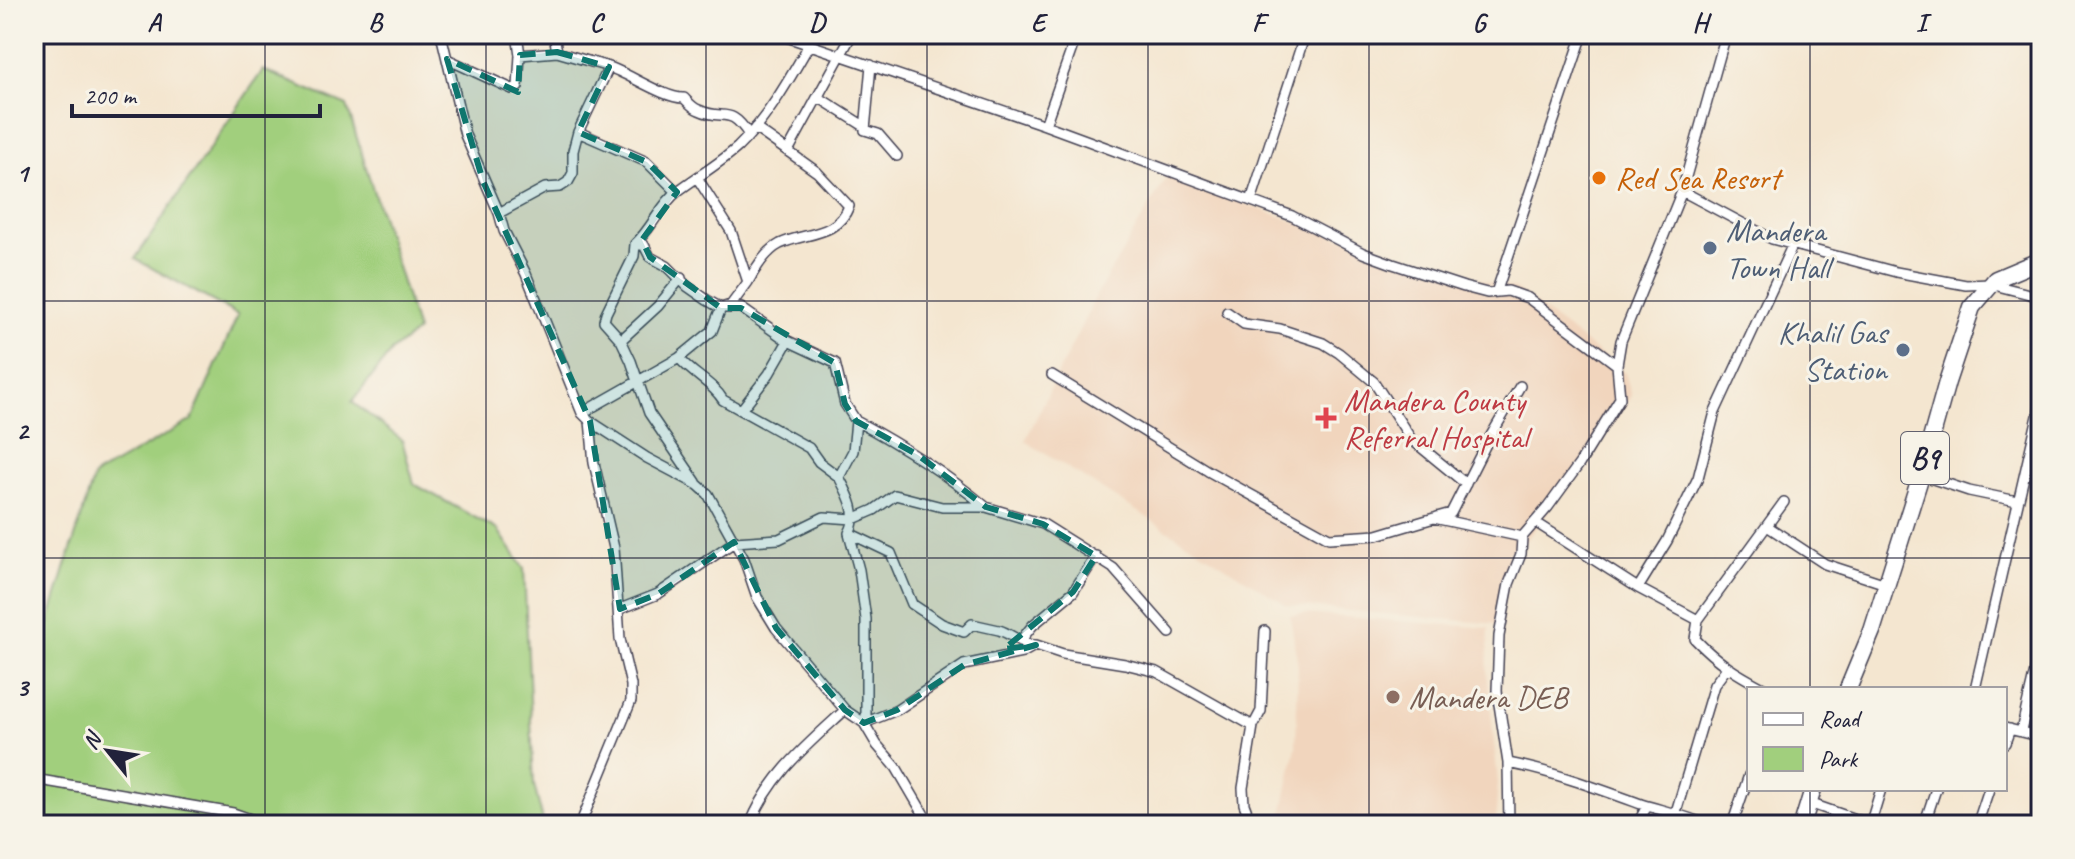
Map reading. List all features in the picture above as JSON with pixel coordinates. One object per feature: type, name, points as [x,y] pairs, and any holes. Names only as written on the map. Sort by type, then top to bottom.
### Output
[{"type":"highway","name":"B9","points":[[1852,687],[1972,307],[1990,284],[2020,267],[2041,260]]},
{"type":"highway","points":[[1802,825],[1811,796]]},
{"type":"street","points":[[441,34],[465,135],[582,413],[647,458],[698,485]]},
{"type":"street","points":[[447,59],[512,89],[518,87],[520,55],[517,34]]},
{"type":"street","points":[[554,34],[557,52]]},
{"type":"street","points":[[778,34],[1045,125],[1292,216],[1363,253],[1393,264],[1487,293],[1508,291],[1528,298],[1617,365]]},
{"type":"street","points":[[788,151],[852,34]]},
{"type":"street","points":[[1045,125],[1077,34]]},
{"type":"street","points":[[1251,201],[1305,34]]},
{"type":"street","points":[[1497,290],[1583,34]]},
{"type":"street","points":[[1509,825],[1508,763],[1499,716],[1498,653],[1511,574],[1521,554],[1522,537],[1580,463],[1620,398],[1617,365],[1626,323],[1682,191],[1726,34]]},
{"type":"street","points":[[809,45],[752,131],[722,161],[677,192],[635,244],[634,256],[609,304],[604,321],[621,340],[649,413],[698,485],[708,494],[744,559],[757,597],[776,628],[845,710],[865,723],[877,745],[896,767],[930,825]]},
{"type":"street","points":[[520,55],[557,52],[609,67],[626,72],[672,99],[684,98],[702,112],[739,119],[826,180],[849,206],[836,226],[776,245],[763,257],[731,305],[721,308]]},
{"type":"street","points":[[864,126],[871,65]]},
{"type":"street","points":[[499,213],[545,188],[560,187],[568,182],[573,173],[573,151],[578,132],[609,67]]},
{"type":"street","points":[[818,97],[864,126],[865,130],[878,134],[897,156]]},
{"type":"street","points":[[578,132],[647,162],[677,192]]},
{"type":"street","points":[[698,179],[731,231],[748,282]]},
{"type":"street","points":[[1682,191],[1772,239],[1896,272],[1966,285],[1990,284],[2041,297]]},
{"type":"street","points":[[635,244],[644,245],[650,257],[667,266],[687,286],[721,308],[741,308],[788,341],[835,363],[845,404],[856,421],[918,455],[986,507]]},
{"type":"street","points":[[1638,588],[1667,541],[1698,478],[1715,412],[1793,244]]},
{"type":"street","points":[[621,340],[658,306],[681,278]]},
{"type":"street","points":[[582,413],[679,358],[712,331],[721,308]]},
{"type":"street","points":[[1227,312],[1244,324],[1280,329],[1323,343],[1339,353],[1374,382],[1411,439],[1466,484]]},
{"type":"street","points":[[741,410],[769,374],[788,341]]},
{"type":"street","points":[[679,358],[690,372],[715,387],[723,400],[809,448],[819,462],[839,477],[851,501],[854,525],[849,533],[865,603],[865,723]]},
{"type":"street","points":[[1052,375],[1329,538],[1377,535],[1451,513],[1499,419],[1520,386]]},
{"type":"street","points":[[1975,687],[2041,403]]},
{"type":"street","points":[[580,825],[631,701],[631,685],[620,639],[614,548],[594,463],[590,421]]},
{"type":"street","points":[[839,477],[853,451],[856,421]]},
{"type":"street","points":[[1921,475],[1969,491],[2017,501]]},
{"type":"street","points":[[620,609],[658,594],[734,542],[779,539],[824,517],[853,519],[874,510],[895,495],[942,507],[986,507],[1043,524],[1096,556],[1122,577],[1170,633]]},
{"type":"street","points":[[1761,687],[1726,669],[1695,639],[1698,620],[1784,502]]},
{"type":"street","points":[[1262,515],[1269,505]]},
{"type":"street","points":[[1434,518],[1522,537]]},
{"type":"street","points":[[1535,522],[1638,588],[1698,620]]},
{"type":"street","points":[[1767,526],[1825,564],[1886,584]]},
{"type":"street","points":[[849,533],[891,553],[912,604],[942,624],[964,632],[972,624],[983,626],[1030,646],[1157,672],[1253,726]]},
{"type":"street","points":[[1021,640],[1033,625],[1073,592],[1096,556]]},
{"type":"street","points":[[1228,825],[1251,823],[1244,804],[1243,788],[1253,726],[1261,711],[1265,631]]},
{"type":"street","points":[[865,723],[897,710],[964,665],[1022,653],[1036,645]]},
{"type":"street","points":[[2021,731],[2041,645]]},
{"type":"street","points":[[1676,812],[1714,685],[1726,669]]},
{"type":"street","points":[[750,825],[759,803],[782,769],[845,710]]},
{"type":"street","points":[[2007,729],[2041,737]]},
{"type":"street","points":[[1508,763],[1546,771],[1708,825]]},
{"type":"street","points":[[34,779],[233,813],[268,825]]},
{"type":"street","points":[[1732,825],[1747,781]]},
{"type":"street","points":[[1811,796],[1870,825],[1880,791]]},
{"type":"street","points":[[1924,825],[1935,791]]},
{"type":"street","points":[[1977,825],[1988,791]]},
{"type":"street","points":[[1637,825],[1647,806]]},
{"type":"highlighted area","points":[[557,52],[609,67],[578,132],[647,162],[677,192],[642,240],[650,257],[721,308],[741,308],[835,363],[845,404],[856,421],[918,455],[986,507],[1043,524],[1096,556],[1073,592],[1004,649],[1036,645],[964,665],[897,710],[864,723],[845,710],[776,628],[734,542],[658,594],[620,609],[590,421],[483,181],[447,59],[518,92],[520,55]]},
{"type":"shaded area","name":"Mandera County Referral Hospital","points":[[1167,177],[1357,243],[1515,289],[1625,373],[1632,396],[1528,538],[1509,552],[1497,624],[1287,605],[1025,441],[1098,292]]},
{"type":"shaded area","name":"Mandera DEB","points":[[1290,615],[1489,628],[1487,671],[1498,783],[1495,825],[1280,825],[1296,747],[1298,666]]},
{"type":"green space","points":[[263,70],[347,106],[417,331],[392,351],[352,402],[402,440],[414,484],[498,530],[524,569],[534,785],[544,825],[34,825],[34,669],[94,476],[192,420],[238,315],[135,259]]},
{"type":"place","name":"Red Sea Resort","points":[[1599,178]]},
{"type":"place","name":"Mandera Town Hall","points":[[1710,248]]},
{"type":"place","name":"Khalil Gas Station","points":[[1903,350]]},
{"type":"place","name":"Mandera County Referral Hospital","points":[[1326,418]]},
{"type":"place","name":"Mandera DEB","points":[[1393,697]]}]
